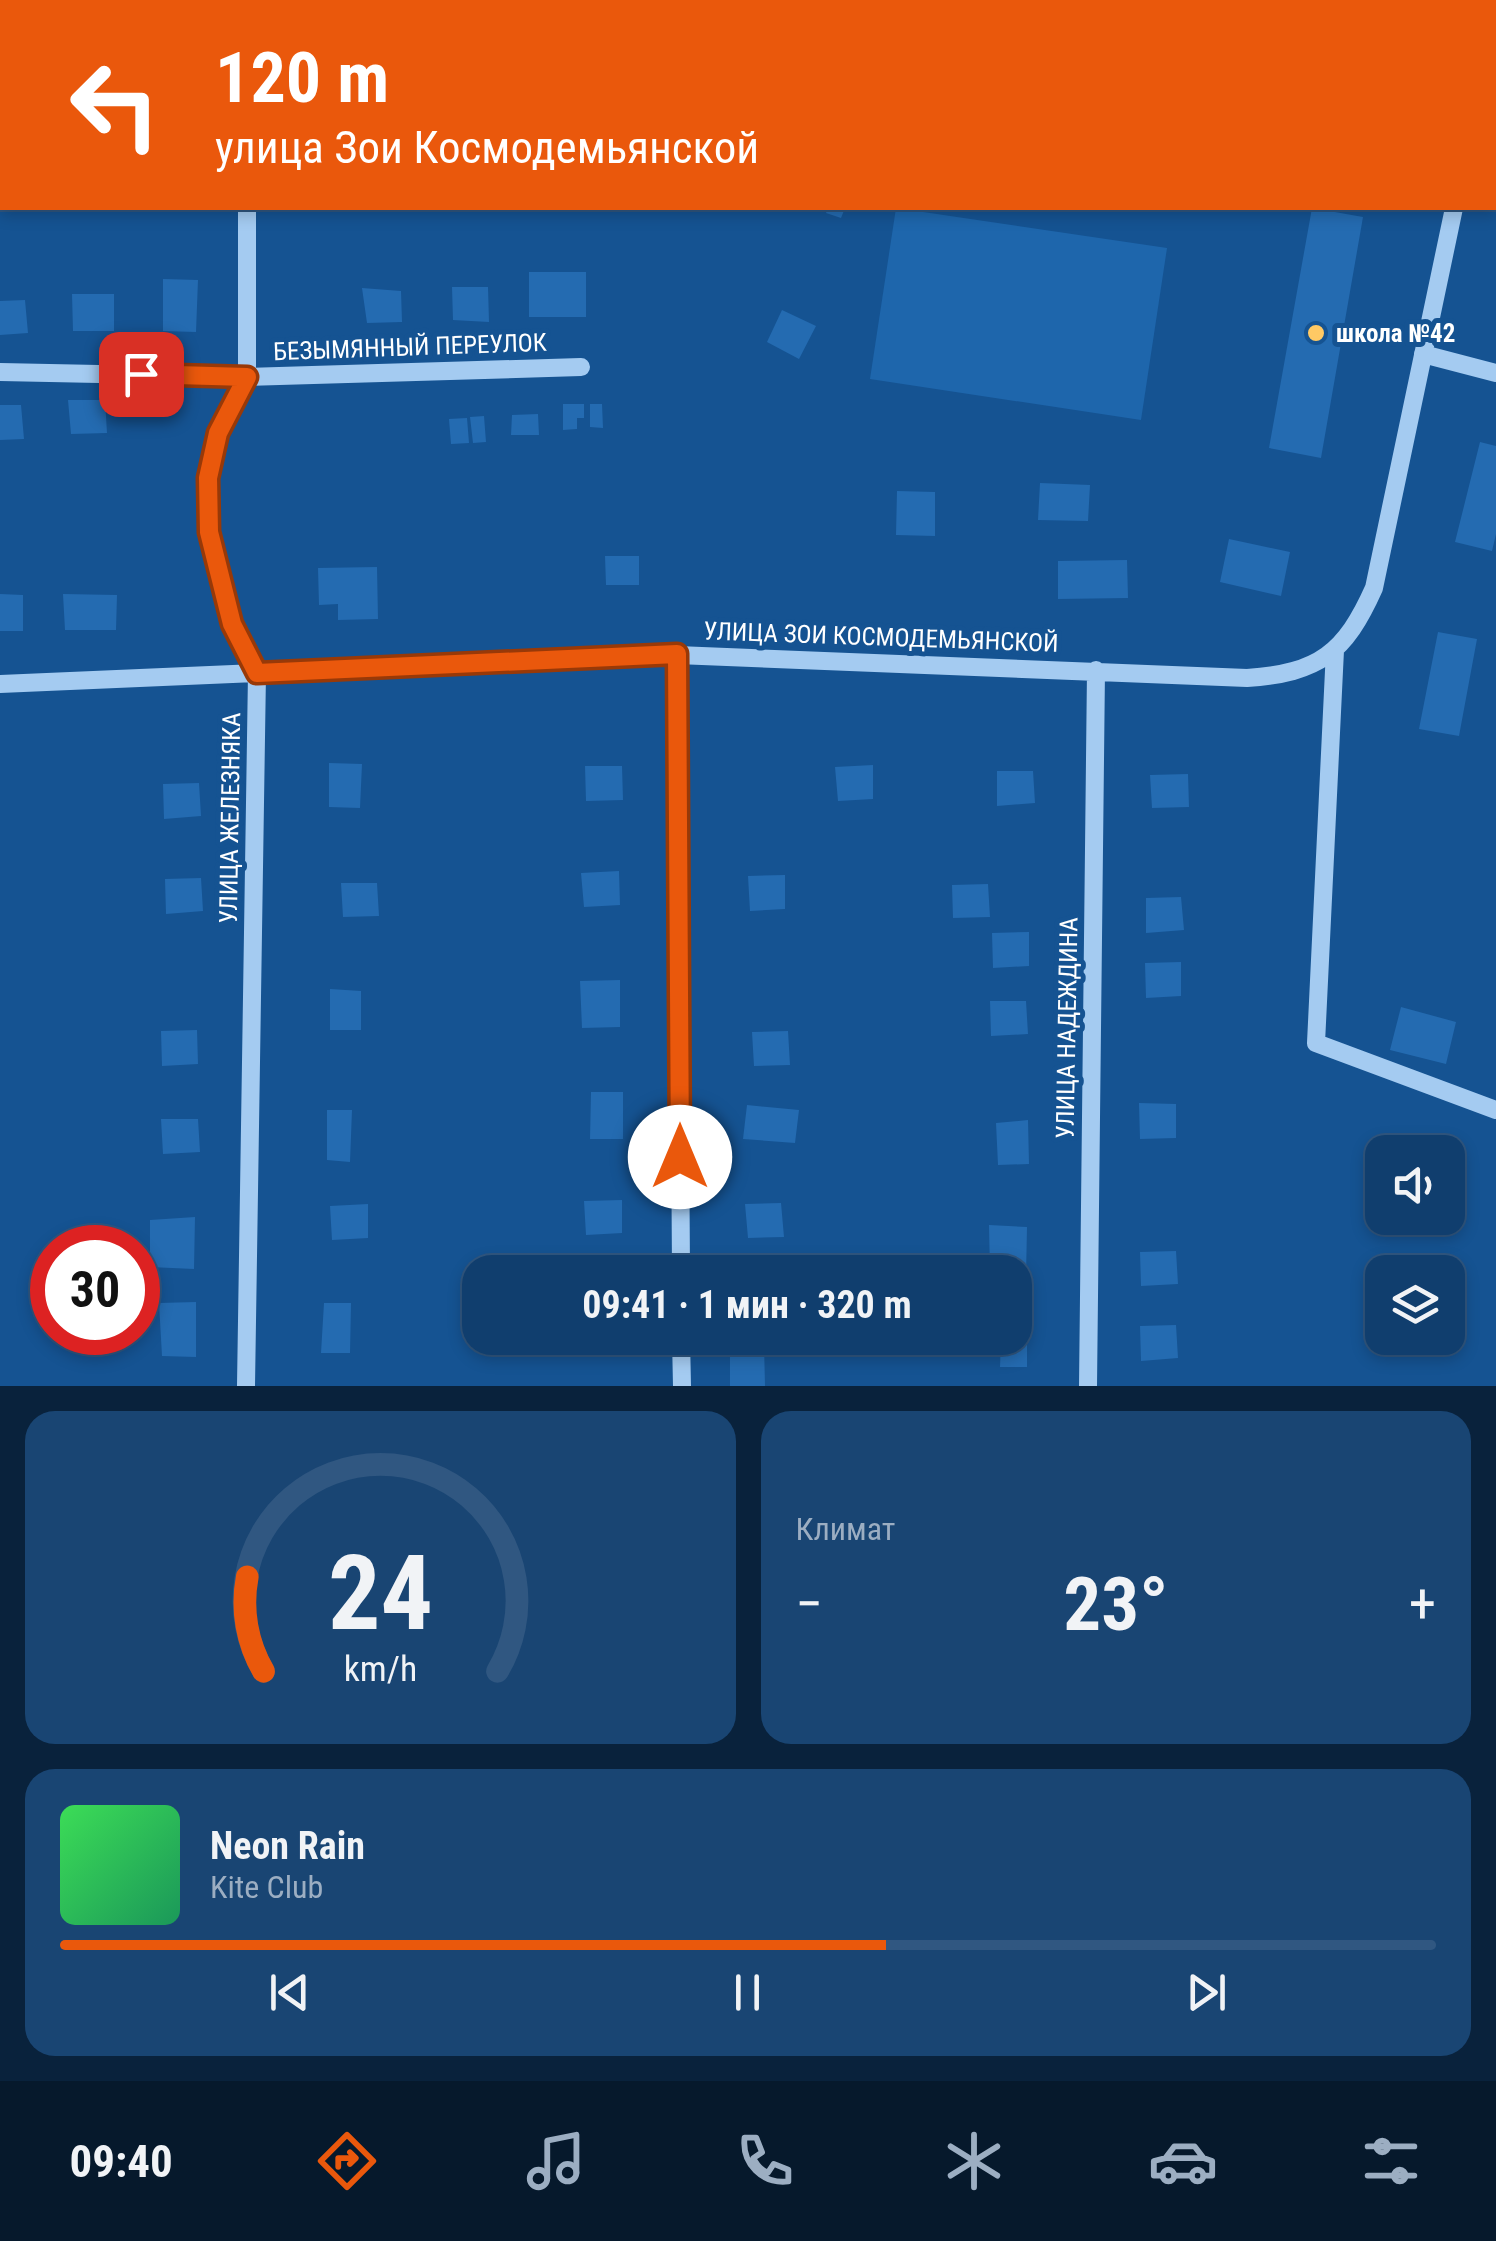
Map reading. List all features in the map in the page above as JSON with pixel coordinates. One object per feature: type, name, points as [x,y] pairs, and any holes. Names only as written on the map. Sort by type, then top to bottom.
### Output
[{"type":"street","name":"УЛИЦА ЖЕЛЕЗНЯКА","points":[[246,1386],[257,673],[232,624],[209,532],[208,478],[218,433],[247,377],[247,210]]},
{"type":"street","points":[[1454,210],[1374,588],[1350,636],[1335,650],[1316,1043],[1496,1110]]},
{"type":"street","points":[[1423,354],[1496,372]]},
{"type":"street","name":"БЕЗЫМЯННЫЙ ПЕРЕУЛОК","points":[[0,372],[247,377],[581,367]]},
{"type":"street","name":"УЛИЦА ЗОИ КОСМОДЕМЬЯНСКОЙ","points":[[0,684],[677,654],[1256,678],[1302,668],[1335,650]]},
{"type":"street","points":[[677,654],[681,1255]]},
{"type":"street","name":"УЛИЦА НАДЕЖДИНА","points":[[1088,1386],[1096,670]]},
{"type":"street","points":[[681,1355],[682,1386]]},
{"type":"shaded area","points":[[896,210],[1167,248],[1141,420],[870,379]]},
{"type":"building","points":[[827,210],[844,210],[841,218],[826,213]]},
{"type":"building","name":"школа №42","points":[[1312,210],[1363,217],[1321,458],[1269,448]]},
{"type":"building","points":[[529,272],[586,272],[586,317],[529,317]]},
{"type":"building","points":[[163,279],[198,280],[196,332],[163,331]]},
{"type":"building","points":[[452,287],[488,287],[489,322],[453,320]]},
{"type":"building","points":[[362,288],[401,291],[402,322],[367,323]]},
{"type":"building","points":[[72,294],[114,294],[114,331],[73,331]]},
{"type":"building","points":[[25,300],[28,333],[0,335],[0,301]]},
{"type":"building","points":[[782,310],[816,326],[799,359],[767,342]]},
{"type":"building","points":[[68,400],[105,400],[107,433],[71,434]]},
{"type":"building","points":[[563,404],[584,404],[584,418],[577,418],[577,429],[563,430]]},
{"type":"building","points":[[590,404],[602,404],[603,428],[590,427]]},
{"type":"building","points":[[0,405],[21,405],[24,439],[0,440]]},
{"type":"building","points":[[538,414],[539,435],[511,435],[512,415]]},
{"type":"building","points":[[484,416],[486,442],[473,443],[470,417]]},
{"type":"building","points":[[467,418],[469,443],[451,444],[449,419]]},
{"type":"building","points":[[1480,442],[1496,446],[1496,534],[1492,551],[1455,542]]},
{"type":"building","points":[[1040,483],[1090,485],[1088,521],[1038,520]]},
{"type":"building","points":[[897,491],[935,492],[935,536],[896,535]]},
{"type":"building","points":[[1229,539],[1290,552],[1281,596],[1220,582]]},
{"type":"building","points":[[605,556],[639,556],[639,585],[606,585]]},
{"type":"building","points":[[1127,560],[1128,598],[1058,599],[1058,561]]},
{"type":"building","points":[[377,567],[378,619],[338,620],[338,604],[319,605],[318,568]]},
{"type":"building","points":[[0,594],[23,595],[23,631],[0,631]]},
{"type":"building","points":[[63,594],[117,595],[116,630],[65,630]]},
{"type":"building","points":[[1438,632],[1477,639],[1459,736],[1419,729]]},
{"type":"building","points":[[329,763],[362,764],[360,808],[329,807]]},
{"type":"building","points":[[873,765],[873,799],[838,801],[835,767]]},
{"type":"building","points":[[585,766],[622,766],[623,800],[586,801]]},
{"type":"building","points":[[997,771],[1033,771],[1035,803],[997,806]]},
{"type":"building","points":[[1188,774],[1189,807],[1152,808],[1150,775]]},
{"type":"building","points":[[199,783],[201,816],[164,819],[163,784]]},
{"type":"building","points":[[619,871],[620,905],[584,907],[581,873]]},
{"type":"building","points":[[785,875],[785,909],[750,911],[748,876]]},
{"type":"building","points":[[201,878],[203,911],[166,914],[165,879]]},
{"type":"building","points":[[341,883],[377,883],[379,916],[343,917]]},
{"type":"building","points":[[988,884],[990,917],[953,918],[952,885]]},
{"type":"building","points":[[1181,897],[1184,930],[1146,933],[1146,898]]},
{"type":"building","points":[[1029,932],[1029,966],[993,968],[992,933]]},
{"type":"building","points":[[1181,962],[1181,996],[1146,998],[1145,963]]},
{"type":"building","points":[[620,980],[620,1027],[582,1028],[580,981]]},
{"type":"building","points":[[330,989],[361,991],[361,1030],[330,1030]]},
{"type":"building","points":[[990,1001],[1026,1001],[1028,1034],[991,1036]]},
{"type":"building","points":[[1401,1007],[1456,1022],[1446,1064],[1390,1050]]},
{"type":"building","points":[[197,1030],[198,1064],[162,1066],[161,1031]]},
{"type":"building","points":[[788,1031],[790,1065],[754,1066],[752,1032]]},
{"type":"building","points":[[591,1092],[623,1092],[623,1139],[590,1139]]},
{"type":"building","points":[[1139,1103],[1176,1104],[1176,1138],[1140,1139]]},
{"type":"building","points":[[747,1105],[799,1110],[795,1143],[743,1139]]},
{"type":"building","points":[[327,1110],[352,1110],[350,1162],[327,1160]]},
{"type":"building","points":[[161,1119],[198,1119],[200,1152],[163,1154]]},
{"type":"building","points":[[1028,1120],[1029,1164],[998,1165],[996,1123]]},
{"type":"building","points":[[622,1200],[622,1233],[586,1235],[584,1201]]},
{"type":"building","points":[[781,1203],[784,1237],[748,1238],[745,1204]]},
{"type":"building","points":[[368,1204],[368,1238],[332,1240],[330,1206]]},
{"type":"building","points":[[195,1217],[194,1269],[160,1267],[160,1225],[150,1225],[150,1220]]},
{"type":"building","points":[[989,1225],[1027,1227],[1026,1255],[990,1255]]},
{"type":"building","points":[[1176,1251],[1178,1284],[1141,1286],[1140,1252]]},
{"type":"building","points":[[196,1302],[196,1357],[162,1356],[160,1303]]},
{"type":"building","points":[[324,1303],[351,1303],[350,1353],[321,1353]]},
{"type":"building","points":[[1176,1325],[1178,1358],[1141,1361],[1140,1326]]},
{"type":"building","points":[[730,1355],[764,1355],[765,1386],[730,1386]]},
{"type":"building","points":[[1000,1355],[1027,1355],[1027,1367],[1000,1367]]},
{"type":"place","name":"школа №42","points":[[1316,333]]},
{"type":"route","points":[[141,374],[247,377],[218,433],[208,478],[209,532],[232,624],[257,673],[677,654],[680,1157]]}]
